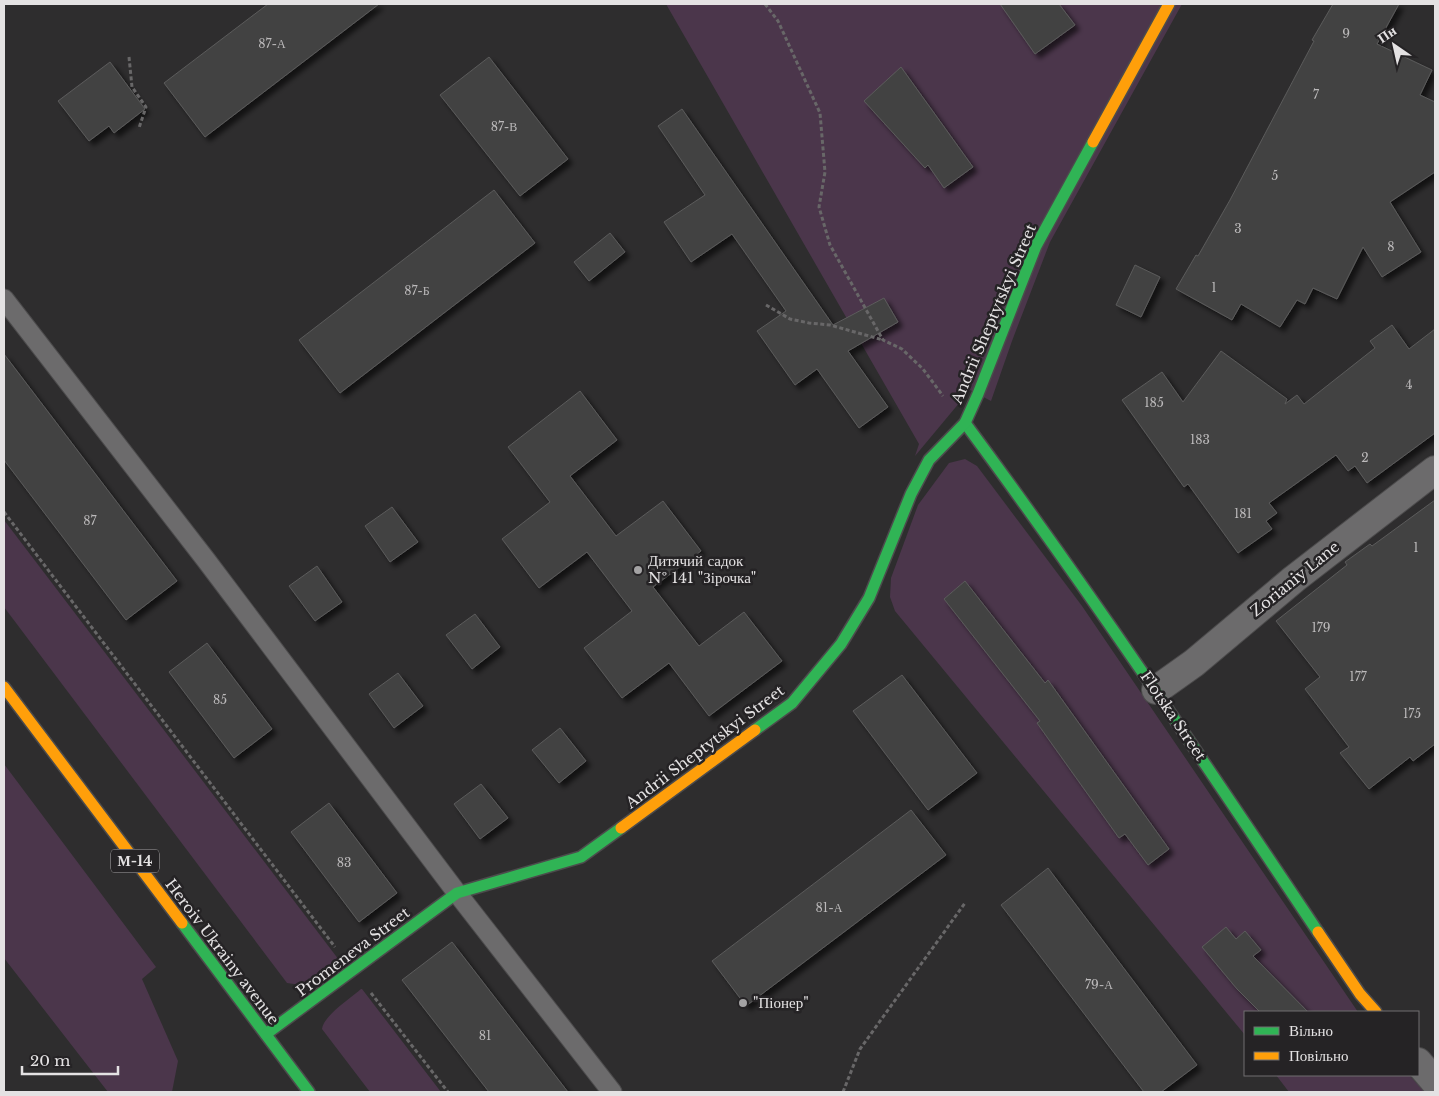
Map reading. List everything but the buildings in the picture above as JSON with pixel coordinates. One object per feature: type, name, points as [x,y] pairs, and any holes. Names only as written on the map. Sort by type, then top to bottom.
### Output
[{"type":"main road","name":"Andrii Sheptytskyi Street","points":[[457,893],[581,858],[792,703],[840,644],[869,598],[911,494],[929,460],[965,423],[1036,246],[1169,4]]},
{"type":"main road","name":"Flotska Street","points":[[965,423],[1037,520],[1156,690],[1355,986],[1375,1011]]},
{"type":"main road","name":"Heroiv Ukrainy avenue","points":[[4,687],[309,1092]]},
{"type":"main road","name":"Promeneva Street","points":[[266,1034],[457,893]]},
{"type":"street","name":"Zorianiy Lane","points":[[1156,690],[1194,663],[1294,579],[1435,470]]},
{"type":"street","points":[[1419,1063],[1435,1082]]},
{"type":"lane","points":[[4,299],[206,560],[457,893],[612,1092]]},
{"type":"path","points":[[765,4],[778,21],[820,113],[825,172],[819,207],[830,245],[883,340]]},
{"type":"path","points":[[129,57],[132,87],[146,107],[139,128]]},
{"type":"path","points":[[766,305],[790,318],[809,323],[830,324],[883,340],[902,349],[923,369],[965,423]]},
{"type":"path","points":[[4,512],[448,1092]]},
{"type":"path","points":[[843,1092],[860,1049],[964,903]]},
{"type":"shaded area","points":[[666,4],[1182,4],[1050,242],[991,401],[970,390],[915,456],[919,444]]},
{"type":"shaded area","points":[[965,459],[977,466],[1082,606],[1357,1011],[1244,1011],[1244,1034],[895,611],[890,597],[891,578],[918,505],[949,463]]},
{"type":"shaded area","points":[[4,520],[339,960],[339,964],[308,986],[287,983],[4,607]]},
{"type":"shaded area","points":[[4,764],[156,967],[142,979],[178,1061],[172,1092],[108,1092],[4,958]]},
{"type":"shaded area","points":[[361,989],[441,1092],[370,1092],[322,1029],[332,1013]]},
{"type":"shaded area","points":[[1277,1076],[1410,1076],[1425,1092],[1289,1092]]},
{"type":"traffic: fast","points":[[755,730],[792,703],[841,644],[869,598],[911,494],[929,460],[965,423],[1036,246],[1093,142]]},
{"type":"traffic: fast","points":[[965,423],[1100,612],[1318,932]]},
{"type":"traffic: fast","points":[[266,1034],[457,893],[581,857],[621,828]]},
{"type":"traffic: fast","points":[[182,923],[309,1092]]},
{"type":"traffic: slow","points":[[1093,142],[1169,4]]},
{"type":"traffic: slow","points":[[4,687],[182,923]]},
{"type":"traffic: slow","points":[[621,828],[755,730]]},
{"type":"traffic: slow","points":[[1318,932],[1360,994],[1375,1011]]},
{"type":"place","name":"Дитячий садок № 141 \"Зірочка\"","points":[[638,570]]},
{"type":"place","name":"\"Піонер\"","points":[[743,1003]]}]
